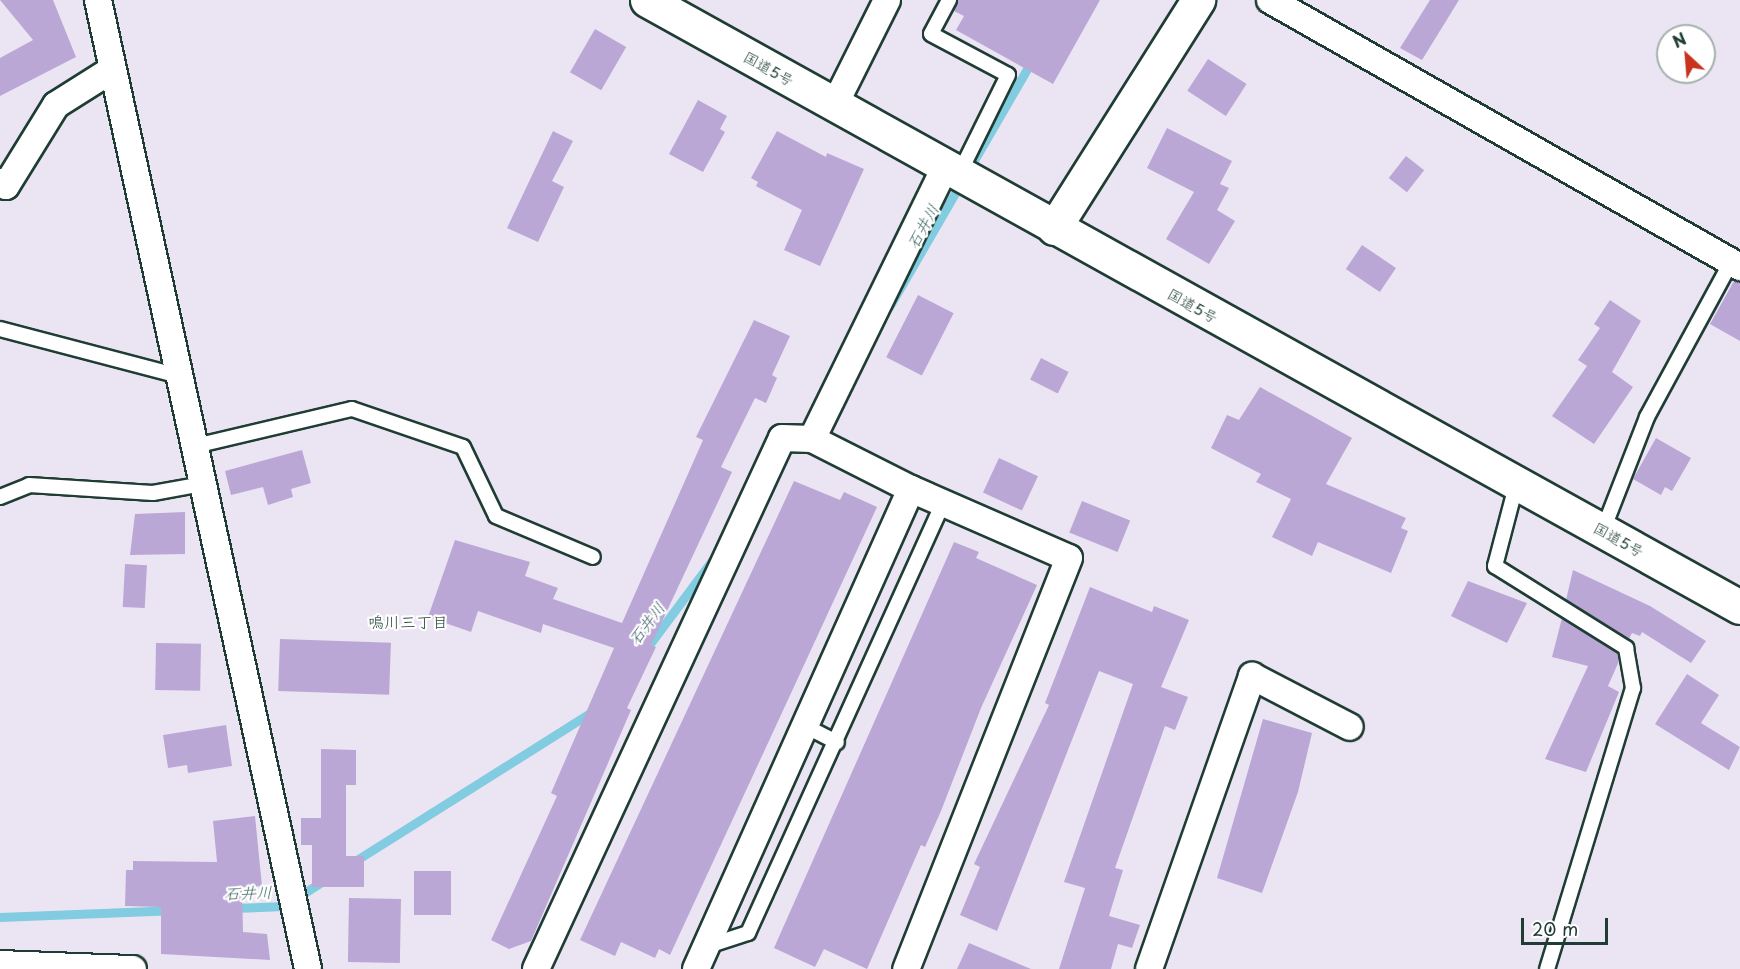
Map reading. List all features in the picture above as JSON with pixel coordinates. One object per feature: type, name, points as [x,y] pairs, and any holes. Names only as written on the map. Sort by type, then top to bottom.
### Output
[{"type":"main road","name":"国道5号","points":[[647,0],[1740,607]]},
{"type":"main road","points":[[1054,228],[1198,0]]},
{"type":"street","points":[[98,0],[308,969]]},
{"type":"street","points":[[835,104],[887,0]]},
{"type":"street","points":[[1270,0],[1736,264]]},
{"type":"street","points":[[0,182],[6,186],[56,105],[113,69]]},
{"type":"street","points":[[812,439],[952,170]]},
{"type":"street","points":[[536,969],[782,438],[812,439],[911,489],[1069,558],[906,969]]},
{"type":"street","points":[[701,958],[803,725],[911,489]]},
{"type":"street","points":[[1149,969],[1252,676],[1350,727]]},
{"type":"street","points":[[0,964],[134,969]]},
{"type":"lane","points":[[949,0],[931,34],[1008,75],[952,170]]},
{"type":"lane","points":[[1603,530],[1647,417],[1736,264]]},
{"type":"lane","points":[[0,329],[179,376]]},
{"type":"lane","points":[[195,446],[352,409],[464,447],[496,516],[594,557]]},
{"type":"lane","points":[[1517,482],[1495,566],[1626,648],[1633,688],[1547,969]]},
{"type":"lane","points":[[0,497],[29,485],[153,493],[203,484]]},
{"type":"lane","points":[[701,958],[748,933],[837,742],[943,503]]},
{"type":"lane","points":[[803,725],[837,742]]},
{"type":"building","points":[[0,0],[53,0],[76,57],[0,96],[0,58],[33,40]]},
{"type":"building","points":[[958,0],[1100,0],[1053,84],[956,30],[964,16],[954,11]]},
{"type":"building","points":[[1430,0],[1459,0],[1422,60],[1400,48]]},
{"type":"building","points":[[595,29],[626,47],[601,90],[570,72]]},
{"type":"building","points":[[1208,59],[1247,84],[1226,116],[1187,91]]},
{"type":"building","points":[[698,100],[727,116],[720,129],[725,132],[703,172],[669,154]]},
{"type":"building","points":[[1167,128],[1232,161],[1220,184],[1229,188],[1217,210],[1235,221],[1209,264],[1166,239],[1194,192],[1147,168]]},
{"type":"building","points":[[553,131],[573,141],[552,181],[564,187],[538,242],[507,228]]},
{"type":"building","points":[[777,131],[826,157],[827,153],[864,169],[820,266],[784,250],[802,210],[756,186],[758,182],[751,178]]},
{"type":"building","points":[[1406,156],[1424,170],[1407,192],[1389,178]]},
{"type":"building","points":[[1362,245],[1396,268],[1380,292],[1346,269]]},
{"type":"building","points":[[1734,281],[1740,282],[1740,341],[1710,324]]},
{"type":"building","points":[[918,295],[954,313],[922,376],[886,357]]},
{"type":"building","points":[[1610,300],[1641,321],[1612,372],[1633,387],[1594,444],[1552,416],[1587,366],[1578,360],[1600,328],[1594,324]]},
{"type":"building","points":[[754,320],[790,336],[772,375],[777,378],[766,403],[755,398],[721,467],[732,472],[651,645],[656,647],[627,708],[631,710],[531,941],[509,949],[491,940],[557,796],[551,793],[614,648],[543,624],[541,633],[478,611],[471,632],[428,617],[455,540],[530,562],[525,576],[558,588],[553,599],[622,623],[703,440],[696,437]]},
{"type":"building","points":[[1041,358],[1069,372],[1058,393],[1030,379]]},
{"type":"building","points":[[1260,387],[1352,438],[1326,484],[1406,518],[1401,528],[1408,531],[1391,573],[1318,542],[1312,556],[1272,537],[1291,499],[1256,482],[1261,474],[1211,448],[1227,415],[1239,420]]},
{"type":"building","points":[[1656,438],[1691,458],[1672,491],[1665,487],[1661,495],[1633,479]]},
{"type":"building","points":[[302,450],[311,483],[291,489],[293,497],[268,505],[263,487],[231,495],[225,471]]},
{"type":"building","points":[[999,458],[1038,476],[1022,511],[983,492]]},
{"type":"building","points":[[794,481],[840,500],[844,492],[877,507],[670,955],[659,949],[655,958],[621,942],[615,956],[580,940]]},
{"type":"building","points":[[1082,501],[1130,520],[1117,552],[1069,533]]},
{"type":"building","points":[[185,512],[185,554],[130,555],[135,514]]},
{"type":"building","points":[[954,542],[979,552],[976,558],[1037,585],[981,708],[941,811],[925,847],[921,845],[867,969],[824,949],[815,967],[774,948]]},
{"type":"building","points":[[125,564],[147,565],[145,608],[123,607]]},
{"type":"building","points":[[1573,570],[1650,606],[1706,641],[1691,663],[1642,632],[1640,636],[1632,633],[1629,639],[1566,600]]},
{"type":"building","points":[[1468,581],[1527,603],[1507,643],[1451,616]]},
{"type":"building","points":[[1090,587],[1152,612],[1154,606],[1189,620],[1161,687],[1188,697],[1175,730],[1165,726],[1115,868],[1123,870],[1109,916],[1140,925],[1132,948],[1118,944],[1111,969],[1059,969],[1085,888],[1064,882],[1133,684],[1099,671],[997,931],[960,915],[980,867],[974,864],[1049,705],[1045,703]]},
{"type":"building","points":[[1562,618],[1618,654],[1619,661],[1608,686],[1619,692],[1586,772],[1545,759],[1588,666],[1552,657]]},
{"type":"building","points":[[280,639],[391,643],[389,695],[278,691]]},
{"type":"building","points":[[156,643],[201,644],[200,691],[155,690]]},
{"type":"building","points":[[1687,674],[1719,695],[1701,723],[1740,747],[1729,770],[1655,724]]},
{"type":"building","points":[[1263,719],[1312,733],[1298,792],[1262,893],[1217,878]]},
{"type":"building","points":[[226,725],[232,766],[188,773],[187,765],[168,768],[163,735]]},
{"type":"building","points":[[321,749],[356,750],[356,785],[346,785],[346,856],[364,856],[364,887],[312,887],[312,845],[301,845],[301,818],[321,818]]},
{"type":"building","points":[[255,816],[262,886],[242,887],[243,932],[267,934],[270,960],[161,954],[161,907],[125,906],[126,870],[133,870],[133,861],[217,862],[213,821]]},
{"type":"building","points":[[414,871],[451,871],[451,915],[414,915]]},
{"type":"building","points":[[349,898],[401,899],[400,963],[348,962]]},
{"type":"building","points":[[969,943],[1031,969],[957,969]]},
{"type":"waterway","name":"石井川","points":[[889,307],[1032,60]]},
{"type":"waterway","name":"石井川","points":[[649,645],[716,555]]},
{"type":"waterway","name":"石井川","points":[[355,861],[592,712]]},
{"type":"waterway","name":"石井川","points":[[233,908],[284,906],[323,881]]},
{"type":"waterway","name":"石井川","points":[[0,917],[171,910]]},
{"type":"district","name":"鳴川三丁目","points":[[408,621]]}]
